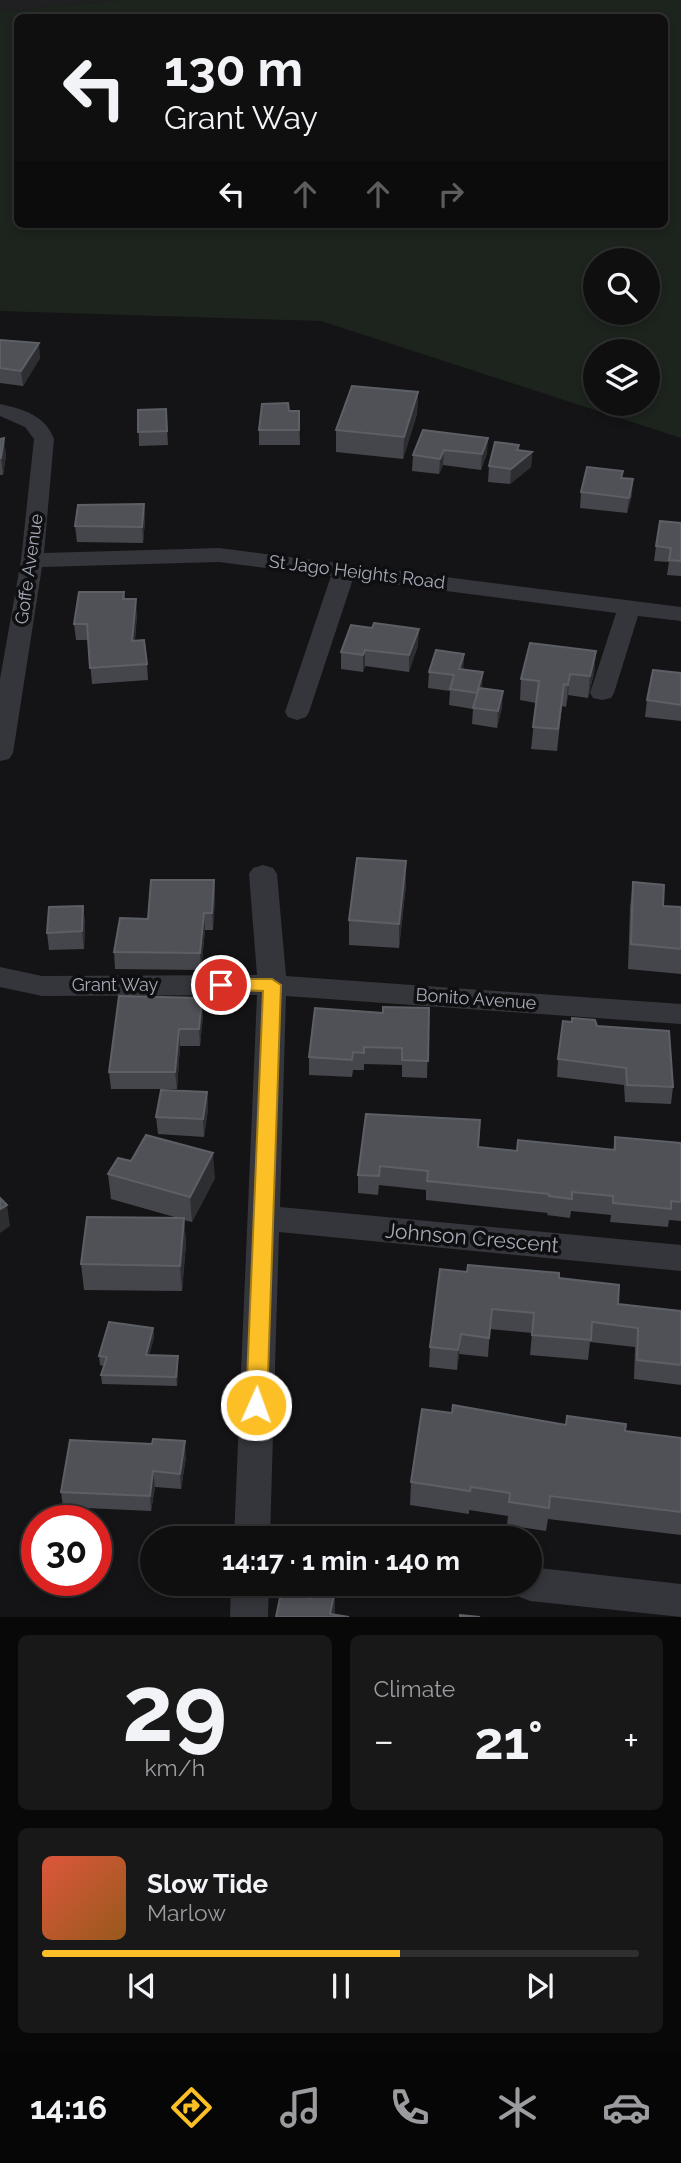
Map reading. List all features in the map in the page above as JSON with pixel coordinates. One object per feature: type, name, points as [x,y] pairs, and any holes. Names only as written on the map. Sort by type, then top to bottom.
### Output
[{"type":"street","name":"Goffe Avenue","points":[[0,410],[32,422],[41,430],[44,439],[32,560],[0,753]]},
{"type":"street","name":"St Jago Heights Road","points":[[32,560],[219,555],[681,614]]},
{"type":"street","points":[[297,712],[344,571]]},
{"type":"street","points":[[602,693],[629,607]]},
{"type":"street","points":[[252,1526],[272,985],[263,874]]},
{"type":"street","name":"Grant Way","points":[[0,977],[42,986],[272,985]]},
{"type":"street","name":"Bonito Avenue","points":[[272,985],[681,1014]]},
{"type":"street","name":"Johnson Crescent","points":[[262,1218],[681,1258]]},
{"type":"street","points":[[542,1585],[681,1601]]},
{"type":"street","points":[[248,1617],[249,1596]]},
{"type":"shaded area","points":[[0,0],[117,0],[0,12]]},
{"type":"shaded area","points":[[117,0],[681,0],[681,438],[613,416],[660,416],[660,339],[583,339],[583,406],[321,321],[0,311],[0,12]]},
{"type":"building","points":[[0,340],[39,343],[21,371],[0,368]]},
{"type":"building","points":[[352,386],[418,392],[404,437],[336,430]]},
{"type":"building","points":[[288,403],[289,411],[299,411],[299,430],[259,430],[262,404]]},
{"type":"building","points":[[166,409],[167,431],[138,432],[138,410]]},
{"type":"building","points":[[423,430],[488,438],[482,454],[444,450],[440,459],[413,455]]},
{"type":"building","points":[[4,438],[1,458],[0,458],[0,439]]},
{"type":"building","points":[[495,442],[519,445],[517,450],[532,452],[511,469],[489,466]]},
{"type":"building","points":[[587,467],[623,471],[621,478],[633,479],[629,498],[581,492]]},
{"type":"building","points":[[144,504],[142,527],[75,526],[78,505]]},
{"type":"building","points":[[660,521],[681,523],[681,561],[669,560],[671,548],[656,546]]},
{"type":"building","points":[[79,592],[124,592],[123,599],[136,599],[132,641],[144,640],[147,664],[90,668],[87,624],[74,624]]},
{"type":"building","points":[[374,623],[419,629],[409,655],[365,650],[363,655],[341,652],[351,625],[372,628]]},
{"type":"building","points":[[530,643],[596,651],[590,676],[570,674],[568,685],[564,684],[558,729],[533,727],[539,681],[521,679]]},
{"type":"building","points":[[436,650],[464,654],[459,669],[483,672],[477,693],[450,689],[454,675],[429,672]]},
{"type":"building","points":[[653,670],[681,673],[681,705],[647,700]]},
{"type":"building","points":[[479,688],[503,691],[498,711],[473,708]]},
{"type":"building","points":[[357,858],[406,861],[399,924],[349,920]]},
{"type":"building","points":[[151,880],[214,880],[212,913],[204,913],[200,953],[114,952],[120,918],[148,919]]},
{"type":"building","points":[[633,882],[664,885],[663,906],[681,907],[681,949],[631,944]]},
{"type":"building","points":[[83,906],[82,931],[47,933],[49,907]]},
{"type":"building","points":[[119,996],[202,998],[199,1029],[179,1029],[175,1072],[109,1072]]},
{"type":"building","points":[[383,1007],[429,1008],[428,1061],[402,1060],[402,1048],[364,1047],[364,1053],[353,1052],[352,1060],[309,1057],[315,1008],[383,1013]]},
{"type":"building","points":[[572,1018],[595,1020],[597,1026],[669,1031],[673,1087],[627,1085],[626,1068],[558,1059],[563,1021],[572,1022]]},
{"type":"building","points":[[161,1090],[207,1092],[203,1119],[156,1117]]},
{"type":"building","points":[[366,1114],[480,1120],[478,1147],[517,1151],[518,1140],[615,1150],[615,1137],[681,1143],[681,1202],[671,1201],[671,1209],[613,1203],[613,1196],[572,1192],[572,1199],[549,1194],[427,1181],[428,1171],[380,1166],[379,1176],[358,1175]]},
{"type":"building","points":[[146,1135],[213,1153],[190,1197],[108,1174],[118,1158],[131,1161]]},
{"type":"building","points":[[0,1198],[7,1205],[0,1209]]},
{"type":"building","points":[[87,1217],[184,1218],[180,1266],[81,1264]]},
{"type":"building","points":[[468,1265],[559,1273],[559,1278],[619,1285],[618,1304],[681,1311],[681,1365],[637,1360],[638,1328],[592,1322],[591,1340],[532,1335],[534,1313],[492,1309],[489,1338],[461,1334],[458,1350],[430,1347],[440,1269],[467,1272]]},
{"type":"building","points":[[109,1322],[153,1328],[146,1355],[178,1356],[176,1377],[101,1375],[107,1357],[99,1356]]},
{"type":"building","points":[[453,1405],[566,1425],[567,1416],[626,1424],[625,1431],[681,1438],[681,1512],[550,1496],[549,1508],[509,1502],[510,1493],[471,1487],[470,1491],[411,1482],[422,1409],[452,1413]]},
{"type":"building","points":[[153,1439],[185,1441],[180,1474],[153,1471],[150,1496],[61,1492],[70,1440],[152,1444]]},
{"type":"building","points":[[280,1596],[334,1596],[330,1614],[349,1617],[276,1617]]},
{"type":"route","points":[[221,985],[272,985],[256,1405]]}]
